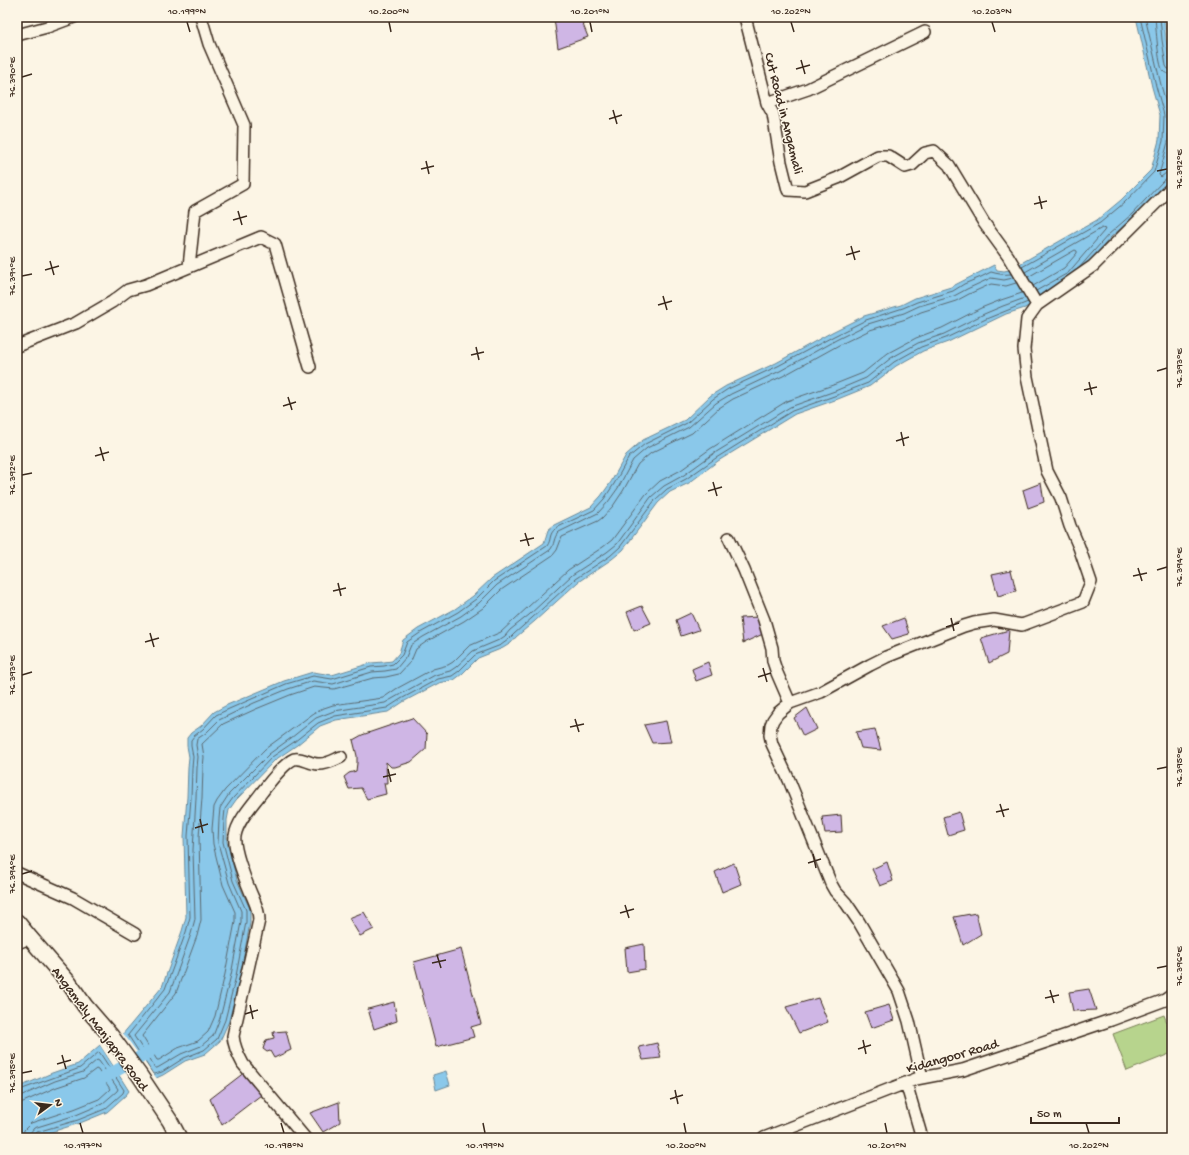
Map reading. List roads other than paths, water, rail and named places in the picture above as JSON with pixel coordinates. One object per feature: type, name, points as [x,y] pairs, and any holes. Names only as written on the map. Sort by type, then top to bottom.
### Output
[{"type":"main road","name":"Angamaly Manjapra Road","points":[[17,922],[23,941],[69,983],[85,1006],[115,1042],[140,1076],[170,1120],[179,1138]]},
{"type":"street","points":[[17,35],[47,27],[74,17]]},
{"type":"street","points":[[189,266],[195,211],[243,184],[244,124],[210,44],[201,17]]},
{"type":"street","name":"Cut Road in Angamali","points":[[745,17],[768,103],[773,114],[781,162],[788,190],[806,191],[838,178],[878,156],[888,156],[905,167],[912,165],[925,153],[934,151],[950,165],[984,223],[1008,256],[1037,305]]},
{"type":"street","points":[[768,103],[808,89],[926,32]]},
{"type":"street","points":[[922,1078],[909,1021],[899,991],[859,922],[831,884],[789,780],[772,744],[770,735],[771,725],[778,714],[790,703],[821,692],[886,657],[964,626],[994,620],[1022,625],[1084,602],[1091,582],[1061,498],[1047,471],[1027,377],[1024,349],[1027,319],[1037,305],[1093,266],[1172,187]]},
{"type":"street","points":[[17,346],[76,323],[112,302],[128,290],[146,285],[261,237],[274,244],[310,367]]},
{"type":"street","points":[[729,538],[744,570],[764,620],[772,648],[773,661],[790,703]]},
{"type":"street","points":[[305,1138],[243,1064],[234,1043],[233,1036],[259,920],[258,909],[238,858],[234,841],[236,831],[252,804],[289,763],[299,759],[316,764],[322,764],[341,757]]},
{"type":"street","points":[[17,873],[73,898],[135,934]]},
{"type":"street","name":"Kidangoor Road","points":[[764,1138],[906,1083],[922,1078],[963,1070],[1111,1020],[1165,1000],[1172,995]]},
{"type":"street","points":[[906,1083],[922,1138]]},
{"type":"water","points":[[1136,17],[1164,17],[1172,75],[1172,179],[1134,217],[1111,237],[1074,280],[1025,308],[1006,314],[948,342],[923,351],[896,366],[870,386],[795,414],[718,461],[689,483],[670,492],[658,503],[623,550],[578,582],[511,643],[503,648],[478,658],[454,680],[439,683],[403,702],[388,712],[336,720],[320,726],[297,745],[275,760],[236,800],[229,810],[227,820],[227,842],[237,880],[250,909],[250,923],[240,977],[229,1021],[220,1041],[205,1054],[185,1061],[152,1080],[122,1035],[162,987],[186,917],[184,836],[189,757],[187,738],[191,733],[201,726],[214,712],[284,681],[313,672],[332,675],[371,663],[392,661],[399,653],[403,640],[418,629],[455,609],[473,596],[492,578],[544,543],[548,530],[554,525],[591,507],[611,482],[626,455],[643,440],[685,420],[710,396],[726,386],[776,363],[864,316],[901,305],[915,298],[951,287],[994,265],[997,270],[1009,270],[1097,220],[1121,200],[1151,170],[1159,140],[1160,115]]},
{"type":"water","points":[[100,1045],[129,1091],[126,1095],[107,1112],[80,1123],[32,1138],[17,1138],[17,1088],[78,1064]]},
{"type":"water","points":[[446,1071],[450,1085],[436,1090],[433,1075]]},
{"type":"waterway","points":[[102,1079],[152,1050]]}]
